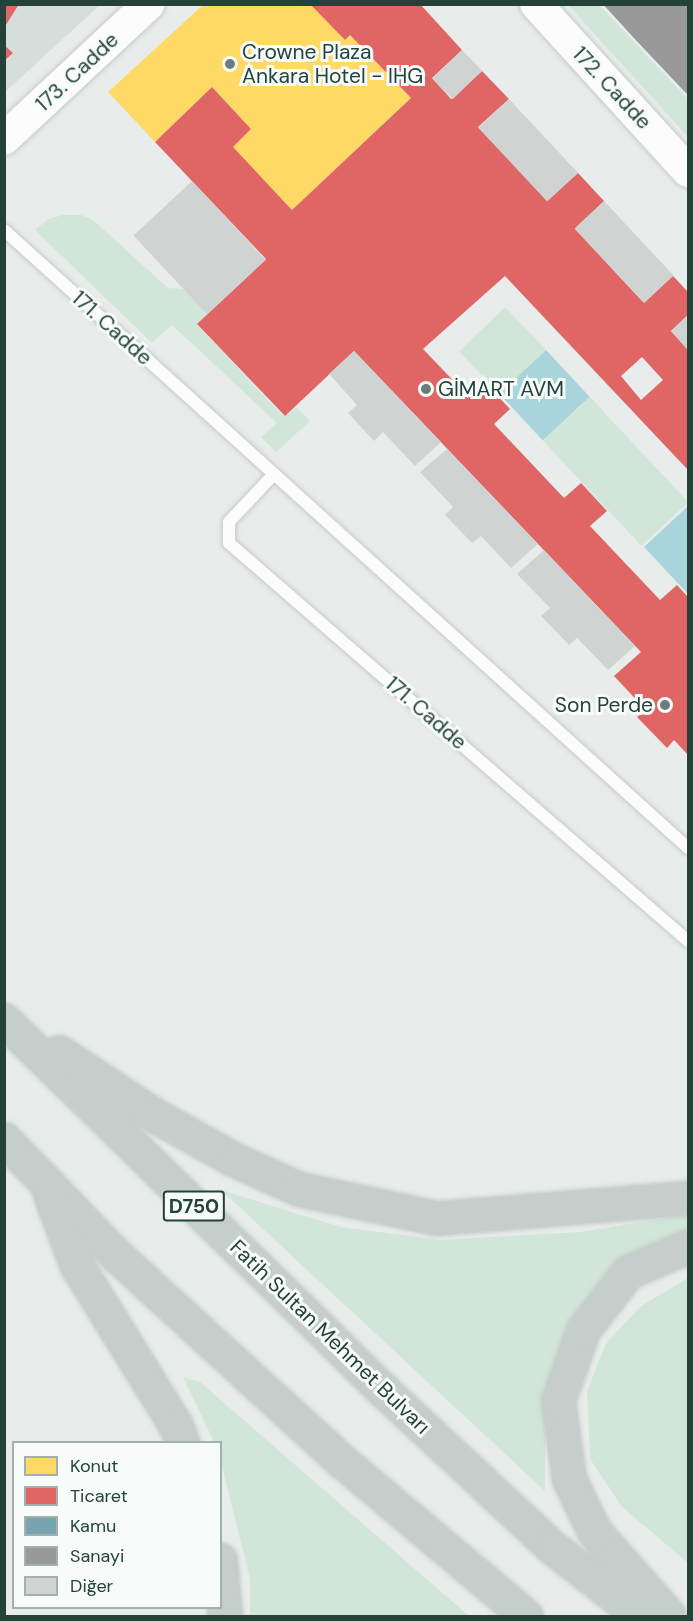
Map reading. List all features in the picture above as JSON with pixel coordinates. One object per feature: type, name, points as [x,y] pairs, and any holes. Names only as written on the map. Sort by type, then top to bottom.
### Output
[{"type":"highway","points":[[4,1019],[154,1115],[234,1159],[299,1189],[437,1218],[688,1198]]},
{"type":"highway","name":"Fatih Sultan Mehmet Bulvarı","points":[[4,1019],[384,1391],[552,1546],[640,1617]]},
{"type":"highway","points":[[4,1139],[115,1254],[343,1462],[526,1617]]},
{"type":"highway","points":[[46,1181],[76,1264],[177,1426],[181,1441]]},
{"type":"highway","points":[[669,1617],[594,1531],[569,1479],[558,1401],[583,1330],[628,1272],[688,1246]]},
{"type":"highway","points":[[222,1583],[225,1617]]},
{"type":"street","name":"173. Cadde","points":[[4,139],[149,4]]},
{"type":"street","name":"172. Cadde","points":[[536,4],[688,171]]},
{"type":"lane","name":"171. Cadde","points":[[4,230],[688,848]]},
{"type":"lane","name":"171. Cadde","points":[[274,474],[229,522],[229,543],[688,941]]},
{"type":"shaded area","points":[[5,5],[100,5],[5,92]]},
{"type":"green space","points":[[568,5],[599,5],[688,99],[688,137]]},
{"type":"green space","points":[[63,215],[81,215],[93,220],[168,288],[183,289],[208,314],[197,325],[284,417],[296,407],[310,421],[276,452],[261,437],[277,423],[172,325],[152,343],[35,230],[48,219]]},
{"type":"green space","points":[[505,307],[546,349],[500,394],[459,351]]},
{"type":"green space","points":[[590,397],[688,502],[641,546],[543,441]]},
{"type":"green space","points":[[221,1190],[341,1227],[440,1240],[579,1232],[688,1215],[688,1236],[659,1246],[545,1401],[545,1491]]},
{"type":"green space","points":[[688,1278],[688,1563],[622,1507],[590,1459],[587,1391],[606,1343],[641,1306]]},
{"type":"green space","points":[[183,1377],[200,1382],[469,1616],[250,1616],[250,1579],[222,1466],[222,1441],[214,1441]]},
{"type":"water","points":[[546,350],[590,397],[543,440],[499,394]]},
{"type":"water","points":[[688,506],[688,594],[644,547]]},
{"type":"building: Konut","points":[[204,4],[312,4],[345,40],[350,35],[411,98],[292,210],[232,147],[251,129],[212,87],[155,142],[108,92]]},
{"type":"building: Ticaret","points":[[4,4],[19,4],[4,28]]},
{"type":"building: Ticaret","name":"GİMART AVM","points":[[310,4],[420,4],[462,50],[432,78],[451,99],[482,71],[509,99],[478,127],[548,200],[578,173],[604,201],[575,229],[643,302],[673,276],[688,292],[688,315],[671,331],[688,350],[688,470],[505,276],[423,349],[468,396],[484,382],[510,409],[494,424],[564,498],[581,483],[607,511],[590,526],[660,600],[677,585],[688,597],[688,755],[674,740],[667,748],[637,717],[646,710],[614,676],[641,652],[354,351],[285,416],[197,324],[266,259],[155,142],[212,87],[251,129],[233,147],[292,210],[411,98],[350,35],[345,40]],"holes":[[[642,357],[663,380],[641,400],[621,376]]]},
{"type":"building: Ticaret","points":[[4,45],[13,53],[4,61]]},
{"type":"building: Kamu","points":[[603,4],[688,4],[688,95],[636,40]]},
{"type":"building: Sanayi","points":[[603,4],[688,4],[688,95],[636,40]]},
{"type":"building: Diğer","points":[[462,50],[482,71],[453,99],[433,78]]},
{"type":"building: Diğer","points":[[509,99],[578,173],[547,202],[478,128]]},
{"type":"building: Diğer","points":[[192,181],[266,260],[207,315],[133,236]]},
{"type":"building: Diğer","points":[[604,201],[674,276],[644,303],[575,228]]},
{"type":"building: Diğer","points":[[688,315],[688,350],[671,331]]},
{"type":"building: Diğer","points":[[354,351],[441,442],[415,466],[383,432],[374,441],[348,413],[357,405],[329,374]]},
{"type":"building: Diğer","points":[[447,449],[538,544],[511,568],[481,536],[472,543],[445,515],[453,507],[420,472]]},
{"type":"building: Diğer","points":[[544,550],[635,646],[608,670],[577,638],[569,645],[541,616],[550,608],[517,574]]},
{"type":"place","name":"Crowne Plaza Ankara Hotel - IHG","points":[[230,64]]},
{"type":"place","name":"GİMART AVM","points":[[426,389]]},
{"type":"place","name":"Son Perde","points":[[665,705]]}]
